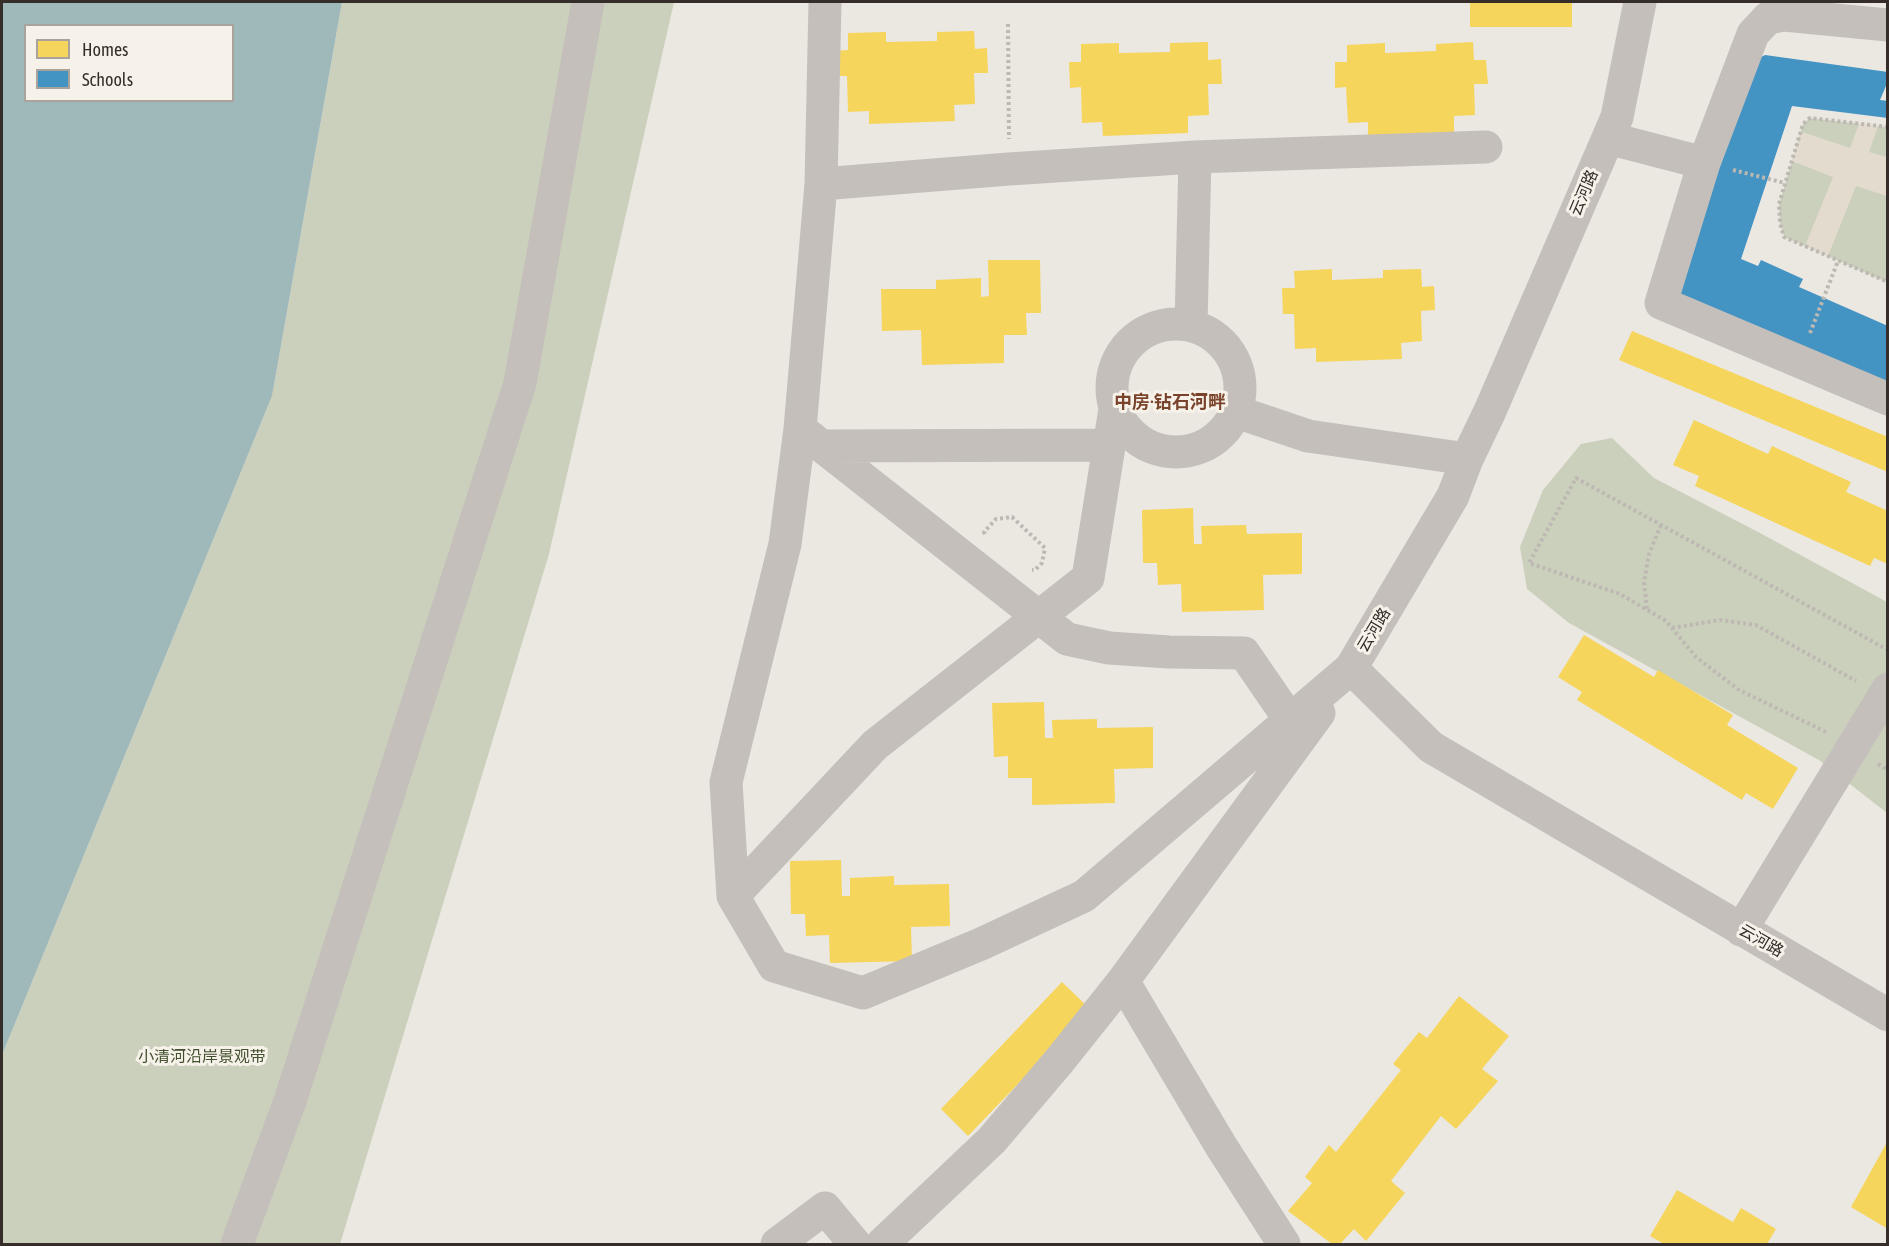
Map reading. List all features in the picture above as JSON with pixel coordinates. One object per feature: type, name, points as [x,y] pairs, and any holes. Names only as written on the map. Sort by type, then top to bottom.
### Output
[{"type":"street","points":[[237,1245],[290,1101],[520,383],[588,2]]},
{"type":"street","points":[[825,2],[821,184],[811,438],[726,782],[733,896],[774,966],[862,993],[981,944],[1084,896],[1351,668]]},
{"type":"street","name":"云河路","points":[[1640,2],[1617,117],[1490,411],[1467,459],[1453,496],[1351,668],[1431,747],[1887,1015]]},
{"type":"street","points":[[1887,25],[1784,15],[1768,18],[1753,34],[1704,163],[1661,303],[1887,399]]},
{"type":"street","points":[[1608,138],[1704,163]]},
{"type":"street","points":[[821,184],[1195,157],[1486,147]]},
{"type":"street","points":[[1191,325],[1195,157]]},
{"type":"street","points":[[1171,324],[1191,325],[1211,333],[1228,349],[1238,368],[1241,390],[1237,412],[1225,431],[1207,444],[1186,452],[1164,451],[1143,443],[1126,429],[1115,409],[1112,390],[1114,371],[1122,353],[1135,338],[1152,328],[1171,324]]},
{"type":"street","points":[[733,896],[875,745],[1088,578],[1115,409]]},
{"type":"street","points":[[1237,412],[1308,436],[1467,459]]},
{"type":"street","points":[[811,438],[1108,445]]},
{"type":"street","points":[[811,438],[1067,639],[1109,648],[1244,653],[1290,720]]},
{"type":"street","points":[[882,1245],[992,1140],[1060,1060],[1123,981],[1351,668]]},
{"type":"street","points":[[1741,930],[1885,692]]},
{"type":"street","points":[[1123,981],[1221,1146],[1284,1245]]},
{"type":"street","points":[[777,1245],[825,1208],[855,1245]]},
{"type":"path","points":[[1008,24],[1009,169]]},
{"type":"path","points":[[1887,127],[1810,118],[1803,124],[1779,204],[1779,223],[1784,237],[1887,282]]},
{"type":"path","points":[[1704,163],[1785,183]]},
{"type":"path","points":[[1799,361],[1838,261]]},
{"type":"path","points":[[1887,650],[1576,478],[1529,562],[1620,594],[1666,621],[1696,657],[1739,690],[1853,746],[1887,770]]},
{"type":"path","points":[[985,539],[984,531],[996,519],[1012,517],[1045,548],[1042,563],[1035,570],[1026,570]]},
{"type":"path","points":[[1647,610],[1644,582],[1649,554],[1661,525]]},
{"type":"path","points":[[1671,628],[1720,620],[1756,625],[1885,692]]},
{"type":"green space","name":"小清河沿岸景观带","points":[[342,2],[674,2],[549,554],[340,1244],[2,1244],[2,1055],[272,396]]},
{"type":"green space","points":[[1810,118],[1887,127],[1887,282],[1784,237],[1780,223],[1779,204],[1803,124]]},
{"type":"green space","points":[[1612,438],[1654,478],[1887,602],[1887,813],[1819,760],[1569,623],[1527,589],[1520,547],[1543,490],[1581,444]]},
{"type":"shaded area","points":[[1859,124],[1878,126],[1869,152],[1887,157],[1887,196],[1856,186],[1828,256],[1805,246],[1833,177],[1792,161],[1802,132],[1850,148]]},
{"type":"water","points":[[2,2],[342,2],[272,396],[2,1055]]},
{"type":"building: Homes","points":[[1470,2],[1572,2],[1572,27],[1470,27]]},
{"type":"building: Homes","points":[[974,31],[975,49],[987,48],[988,73],[974,73],[975,104],[954,105],[955,121],[869,124],[869,111],[848,112],[847,76],[836,76],[835,51],[848,50],[848,33],[886,32],[886,42],[937,41],[937,32]]},
{"type":"building: Homes","points":[[1208,42],[1208,60],[1221,59],[1222,84],[1208,84],[1209,115],[1188,116],[1188,133],[1103,136],[1102,122],[1082,123],[1081,87],[1070,88],[1069,62],[1081,62],[1081,44],[1119,43],[1119,53],[1170,52],[1170,43]]},
{"type":"building: Homes","points":[[1473,42],[1474,60],[1486,60],[1488,84],[1474,84],[1475,115],[1454,116],[1454,133],[1368,136],[1368,122],[1348,123],[1346,87],[1335,88],[1335,62],[1347,62],[1347,45],[1385,43],[1385,53],[1436,51],[1436,44]]},
{"type":"building: Homes","points":[[988,260],[1040,260],[1041,313],[1026,313],[1027,335],[1004,335],[1004,363],[922,365],[921,330],[882,331],[881,289],[936,289],[936,280],[981,278],[981,297],[989,296]]},
{"type":"building: Homes","points":[[1332,269],[1332,280],[1383,278],[1383,270],[1421,269],[1422,287],[1434,286],[1435,310],[1421,311],[1422,341],[1401,343],[1402,359],[1316,362],[1316,348],[1295,349],[1294,314],[1283,314],[1282,288],[1295,288],[1294,271]]},
{"type":"building: Homes","points":[[1632,331],[1888,437],[1888,472],[1619,360]]},
{"type":"building: Homes","points":[[1694,420],[1768,454],[1772,446],[1851,482],[1846,492],[1888,511],[1888,564],[1874,558],[1870,566],[1695,486],[1699,476],[1673,465]]},
{"type":"building: Homes","points":[[1193,508],[1194,544],[1202,544],[1201,526],[1246,525],[1247,534],[1302,533],[1302,574],[1263,575],[1264,610],[1182,612],[1181,584],[1158,585],[1157,563],[1143,563],[1142,510]]},
{"type":"building: Homes","points":[[1584,635],[1654,677],[1658,670],[1733,715],[1727,725],[1798,768],[1773,809],[1746,793],[1742,800],[1577,700],[1582,692],[1558,677]]},
{"type":"building: Homes","points":[[1044,702],[1045,738],[1053,738],[1052,720],[1097,719],[1097,728],[1153,727],[1153,768],[1114,769],[1115,803],[1032,805],[1032,778],[1008,778],[1008,756],[994,757],[992,703]]},
{"type":"building: Homes","points":[[841,860],[842,896],[850,896],[850,878],[894,876],[894,885],[949,884],[950,926],[911,927],[912,961],[830,963],[829,935],[806,936],[805,914],[791,914],[790,861]]},
{"type":"building: Homes","points":[[1062,982],[1090,1009],[968,1136],[941,1109]]},
{"type":"building: Homes","points":[[1459,996],[1509,1036],[1482,1069],[1498,1081],[1456,1129],[1441,1116],[1391,1181],[1405,1193],[1366,1241],[1354,1229],[1340,1244],[1332,1244],[1288,1211],[1312,1183],[1305,1177],[1329,1145],[1336,1152],[1401,1070],[1393,1064],[1419,1032],[1427,1038]]},
{"type":"building: Homes","points":[[1886,1144],[1888,1145],[1888,1229],[1851,1207]]},
{"type":"building: Homes","points":[[1677,1190],[1733,1222],[1741,1208],[1776,1229],[1767,1244],[1664,1244],[1650,1236]]},
{"type":"building: Schools","points":[[1765,55],[1888,72],[1888,81],[1880,100],[1888,101],[1888,118],[1792,106],[1741,259],[1758,266],[1761,260],[1803,279],[1799,287],[1888,326],[1888,383],[1675,302],[1755,60]]},
{"type":"district","name":"中房·钻石河畔","points":[[1170,402]]}]
